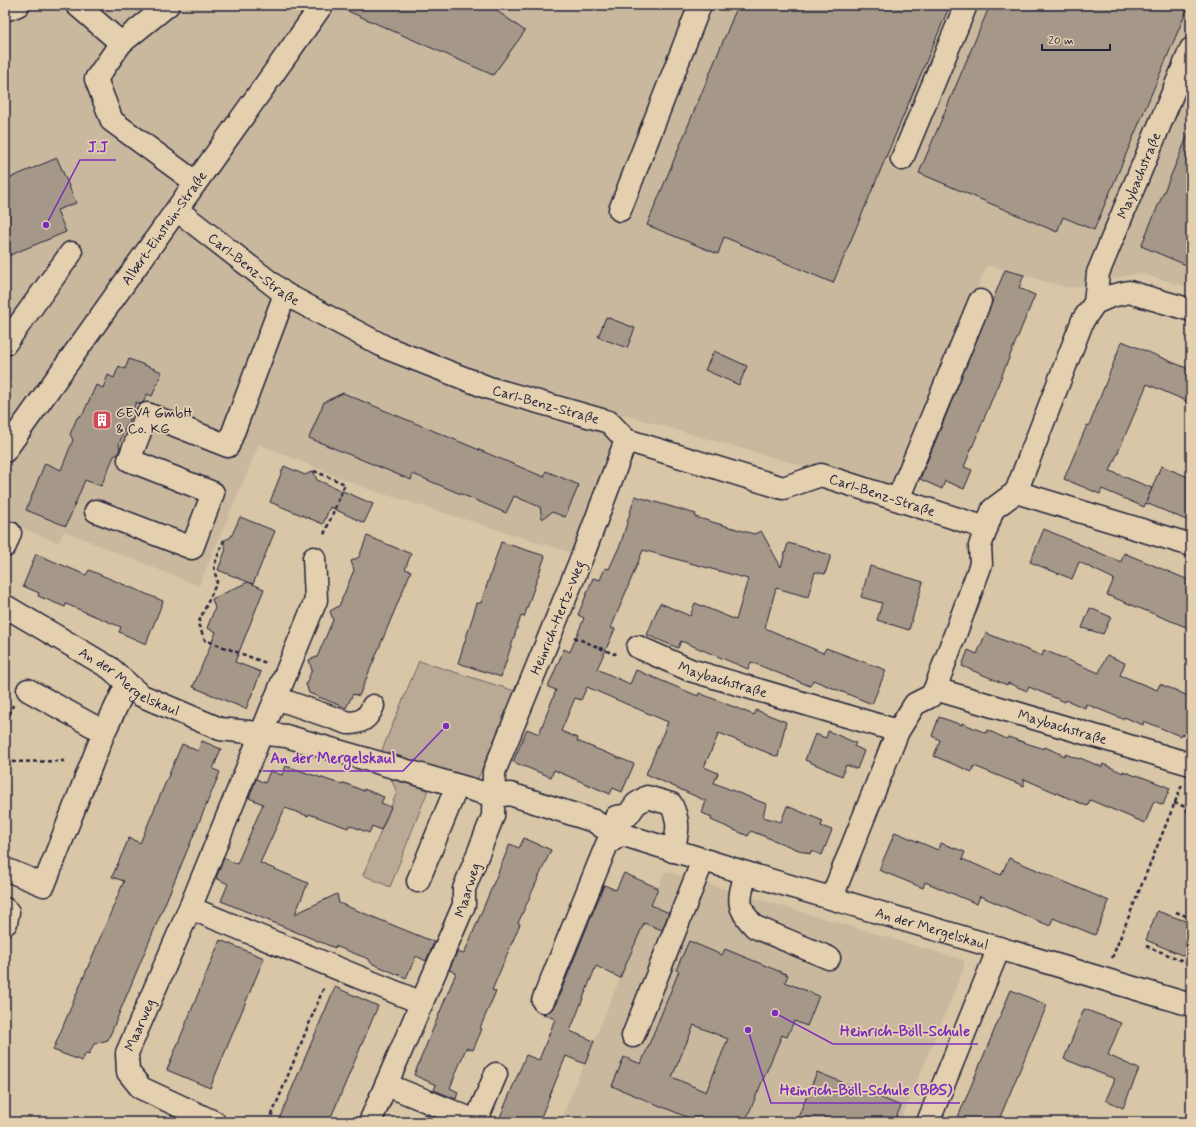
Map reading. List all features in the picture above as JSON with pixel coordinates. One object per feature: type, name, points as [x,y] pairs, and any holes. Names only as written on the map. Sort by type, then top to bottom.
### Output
[{"type":"street","points":[[5,10],[18,5]]},
{"type":"street","points":[[77,5],[122,43]]},
{"type":"street","points":[[168,5],[122,43],[96,79],[112,121],[195,182]]},
{"type":"street","name":"Albert-Einstein-Straße","points":[[5,451],[322,5]]},
{"type":"street","points":[[620,210],[700,5]]},
{"type":"street","points":[[902,159],[966,5]]},
{"type":"street","name":"Maybachstraße","points":[[1016,492],[1083,320],[1095,303],[1098,273],[1191,49]]},
{"type":"street","name":"Carl-Benz-Straße","points":[[177,210],[285,294],[388,348],[489,388],[609,422],[626,440],[783,488],[821,475],[986,528]]},
{"type":"street","points":[[5,344],[71,253]]},
{"type":"street","points":[[1095,303],[1111,296],[1129,292],[1191,310]]},
{"type":"street","points":[[96,511],[192,548],[213,493],[128,460],[147,414],[228,446],[285,294]]},
{"type":"street","points":[[898,500],[980,301]]},
{"type":"street","name":"Heinrich-Hertz-Weg","points":[[494,796],[494,772],[584,552],[626,440]]},
{"type":"street","points":[[832,897],[898,731],[915,704],[931,696],[935,688],[981,564],[980,546],[993,509],[1016,492],[1191,545]]},
{"type":"street","points":[[262,734],[316,600],[314,558]]},
{"type":"street","name":"An der Mergelskaul","points":[[5,606],[110,668],[140,695],[220,729],[286,736],[494,796],[510,794],[594,821],[613,831],[746,874],[832,897],[1191,1005]]},
{"type":"street","name":"Maybachstraße","points":[[638,647],[690,670],[898,731]]},
{"type":"street","points":[[5,869],[44,885],[92,761],[127,684]]},
{"type":"street","name":"Maybachstraße","points":[[935,688],[1190,764]]},
{"type":"street","points":[[28,690],[104,732]]},
{"type":"street","points":[[276,698],[348,723],[358,723],[365,719],[374,706]]},
{"type":"street","name":"Maarweg","points":[[214,1122],[141,1088],[128,1072],[127,1053],[190,908],[262,734]]},
{"type":"street","points":[[418,882],[457,786]]},
{"type":"street","name":"Maarweg","points":[[370,1122],[464,906],[464,889],[493,816],[494,796]]},
{"type":"street","points":[[543,1001],[613,831],[616,817],[628,815],[636,804],[647,797],[671,804],[677,817],[678,834],[673,851]]},
{"type":"street","points":[[632,1036],[704,860]]},
{"type":"street","points":[[746,874],[739,898],[741,909],[747,919],[756,927],[829,958]]},
{"type":"street","points":[[190,908],[422,1003]]},
{"type":"street","points":[[928,1122],[999,948]]},
{"type":"street","points":[[387,1085],[476,1121],[496,1074]]},
{"type":"path","points":[[314,471],[345,484],[314,558]]},
{"type":"path","points":[[224,540],[214,566],[217,582],[198,624],[205,640],[287,671]]},
{"type":"path","points":[[553,628],[614,654],[638,647]]},
{"type":"path","points":[[5,762],[92,761]]},
{"type":"path","points":[[1104,979],[1190,764]]},
{"type":"path","points":[[1174,803],[1186,807],[1191,820]]},
{"type":"path","points":[[1176,912],[1191,918]]},
{"type":"path","points":[[1146,946],[1191,964]]},
{"type":"path","points":[[269,1122],[332,966]]},
{"type":"shaded area","points":[[5,5],[1191,5],[1191,288],[1139,273],[1069,288],[987,265],[890,491],[621,414],[572,553],[365,488],[259,444],[199,586],[64,531],[59,543],[5,521]]},
{"type":"shaded area","points":[[419,661],[515,691],[478,778],[460,782],[379,757]]},
{"type":"shaded area","points":[[391,779],[428,790],[390,887],[363,875],[397,792]]},
{"type":"shaded area","points":[[665,871],[960,959],[964,962],[964,968],[900,1122],[560,1122]]},
{"type":"building","points":[[334,5],[489,5],[525,31],[493,75]]},
{"type":"building","points":[[738,5],[950,5],[833,283],[724,237],[718,254],[647,225]]},
{"type":"building","points":[[990,5],[1189,5],[1094,230],[1063,217],[1057,232],[919,173]]},
{"type":"building","points":[[1191,128],[1191,267],[1141,246]]},
{"type":"building","points":[[57,158],[76,203],[57,210],[66,232],[5,257],[5,180]]},
{"type":"building","points":[[1005,270],[1024,275],[1019,288],[1035,295],[964,467],[972,470],[964,489],[945,481],[942,489],[920,479]]},
{"type":"building","points":[[606,317],[635,328],[627,348],[598,337]]},
{"type":"building","points":[[1122,341],[1191,370],[1191,403],[1147,384],[1110,471],[1152,488],[1144,507],[1102,489],[1100,494],[1064,479],[1087,425],[1089,426]]},
{"type":"building","points":[[714,351],[747,366],[739,385],[705,370]]},
{"type":"building","name":"GEVA GmbH & Co. KG","points":[[129,359],[162,372],[152,396],[147,394],[143,403],[140,404],[136,402],[119,444],[120,448],[118,454],[114,456],[101,486],[85,480],[66,526],[26,510],[45,463],[61,470],[73,440],[70,434],[77,418],[83,414],[96,385],[103,388],[108,375],[114,378],[119,366],[125,369]]},
{"type":"building","points":[[343,393],[544,477],[546,471],[579,485],[565,517],[552,512],[542,519],[540,507],[514,496],[506,513],[413,474],[411,480],[309,438],[324,402]]},
{"type":"building","points":[[284,466],[305,475],[313,471],[317,480],[373,504],[364,523],[330,507],[323,524],[270,502]]},
{"type":"building","points":[[1161,466],[1191,478],[1191,522],[1146,503]]},
{"type":"building","points":[[635,496],[696,514],[695,517],[754,534],[761,531],[781,567],[788,543],[831,555],[825,574],[815,572],[808,597],[776,588],[765,628],[823,653],[826,648],[886,670],[872,704],[813,680],[810,686],[751,662],[748,669],[681,641],[678,648],[647,635],[660,603],[690,616],[695,603],[736,620],[748,579],[643,550],[611,628],[615,629],[597,669],[630,684],[636,670],[698,696],[699,693],[754,715],[756,710],[786,722],[778,757],[719,733],[704,767],[718,773],[714,783],[766,804],[763,817],[781,822],[787,806],[823,821],[821,826],[832,830],[822,855],[811,851],[810,854],[751,831],[748,836],[711,820],[712,817],[702,813],[706,801],[646,774],[668,722],[587,687],[581,700],[575,698],[561,731],[578,738],[577,741],[634,764],[622,792],[613,788],[610,794],[554,770],[551,777],[513,762],[527,729],[539,734],[556,690],[548,687],[564,649],[570,652],[584,618],[578,615],[593,578],[600,580],[605,568],[609,569],[621,543]]},
{"type":"building","points":[[240,517],[275,531],[253,584],[218,570],[226,549],[223,541],[231,537]]},
{"type":"building","points":[[1044,529],[1121,562],[1124,553],[1191,581],[1191,629],[1107,595],[1114,579],[1079,562],[1072,579],[1030,562]]},
{"type":"building","points":[[367,536],[411,554],[405,569],[411,571],[359,696],[353,694],[346,708],[309,693],[306,684],[312,670],[309,660],[317,657],[333,620],[330,611],[339,606],[354,570],[351,561],[359,557]]},
{"type":"building","points":[[501,542],[545,556],[524,617],[521,616],[501,677],[458,663],[477,603],[481,603]]},
{"type":"building","points":[[36,554],[86,575],[89,570],[163,601],[146,644],[119,632],[121,627],[66,604],[65,607],[38,596],[39,593],[23,586]]},
{"type":"building","points":[[870,566],[923,582],[909,630],[877,620],[882,603],[861,597]]},
{"type":"building","points":[[248,582],[264,589],[235,662],[261,672],[246,709],[193,687],[216,632],[207,628],[215,608],[212,599]]},
{"type":"building","points":[[1090,608],[1111,617],[1103,634],[1082,628]]},
{"type":"building","points":[[986,633],[1042,656],[1044,650],[1099,673],[1107,655],[1125,663],[1120,675],[1157,690],[1160,684],[1191,697],[1191,738],[1181,734],[1180,736],[1144,721],[1143,725],[1124,717],[1123,719],[1086,704],[1085,708],[1066,700],[1065,702],[1029,687],[1027,691],[1008,683],[1007,685],[962,666],[968,650],[977,654]]},
{"type":"building","points":[[939,717],[962,725],[962,723],[986,733],[987,730],[1007,739],[1008,737],[1044,749],[1045,747],[1065,756],[1065,754],[1079,759],[1080,758],[1102,767],[1103,764],[1123,773],[1123,771],[1136,776],[1137,775],[1170,788],[1163,805],[1154,801],[1145,823],[1090,800],[1087,806],[1024,779],[1024,786],[974,766],[972,772],[934,756],[940,740],[932,736]]},
{"type":"building","points":[[828,731],[856,743],[854,746],[864,751],[857,769],[846,765],[842,776],[805,760],[815,734],[826,738]]},
{"type":"building","points":[[202,741],[221,749],[213,769],[220,772],[108,1040],[94,1044],[89,1054],[86,1053],[82,1061],[53,1050],[124,881],[112,877],[129,838],[140,843],[182,744],[198,751]]},
{"type":"building","points":[[286,766],[343,785],[344,783],[364,791],[364,789],[384,797],[381,803],[391,807],[381,830],[372,826],[369,833],[349,825],[348,828],[309,814],[308,816],[285,808],[260,863],[308,883],[295,914],[337,894],[339,903],[434,942],[426,961],[416,956],[406,978],[371,963],[369,959],[335,946],[335,948],[221,901],[228,884],[216,878],[224,858],[237,864],[263,804],[249,798],[256,779],[265,783],[270,771],[282,775]]},
{"type":"building","points":[[895,832],[938,850],[941,843],[965,852],[962,859],[1001,875],[1009,858],[1109,901],[1095,935],[1053,918],[1050,926],[980,896],[977,904],[925,882],[923,888],[879,870]]},
{"type":"building","points":[[524,838],[551,850],[518,923],[520,924],[492,990],[496,991],[480,1028],[482,1029],[473,1050],[466,1048],[450,1088],[458,1092],[456,1099],[434,1090],[436,1085],[414,1075],[456,973],[449,970],[457,952],[464,954],[510,844],[519,848]]},
{"type":"building","points":[[624,873],[658,888],[651,905],[669,913],[662,930],[644,923],[620,978],[596,966],[570,1031],[594,1041],[585,1064],[566,1056],[539,1122],[498,1122],[526,1055],[539,1060],[555,1019],[543,1014],[550,1011],[555,1006],[604,885],[616,890]]},
{"type":"building","points":[[1157,911],[1191,923],[1191,959],[1146,940]]},
{"type":"building","points":[[220,940],[264,958],[210,1088],[167,1070]]},
{"type":"building","points":[[689,941],[722,955],[725,949],[788,975],[785,982],[819,996],[807,1026],[794,1021],[787,1037],[782,1035],[745,1122],[699,1122],[612,1086],[624,1057],[641,1064],[679,971],[676,970]],"holes":[[[694,1025],[728,1039],[706,1092],[672,1077]]]},
{"type":"building","points":[[335,987],[378,1006],[329,1122],[292,1122],[280,1117]]},
{"type":"building","points":[[1011,990],[1047,1005],[998,1122],[956,1122]]},
{"type":"building","points":[[1084,1009],[1121,1023],[1108,1055],[1139,1069],[1123,1108],[1106,1100],[1115,1079],[1064,1059]]},
{"type":"building","points":[[817,1072],[901,1106],[894,1122],[796,1122]]},
{"type":"building","points":[[424,1114],[445,1122],[421,1122]]},
{"type":"place","name":"J.J","points":[[46,225]]},
{"type":"place","name":"GEVA GmbH & Co. KG","points":[[102,420]]},
{"type":"place","name":"An der Mergelskaul","points":[[446,726]]},
{"type":"place","name":"Heinrich-Böll-Schule","points":[[775,1013]]},
{"type":"place","name":"Heinrich-Böll-Schule (BBS)","points":[[748,1030]]}]
